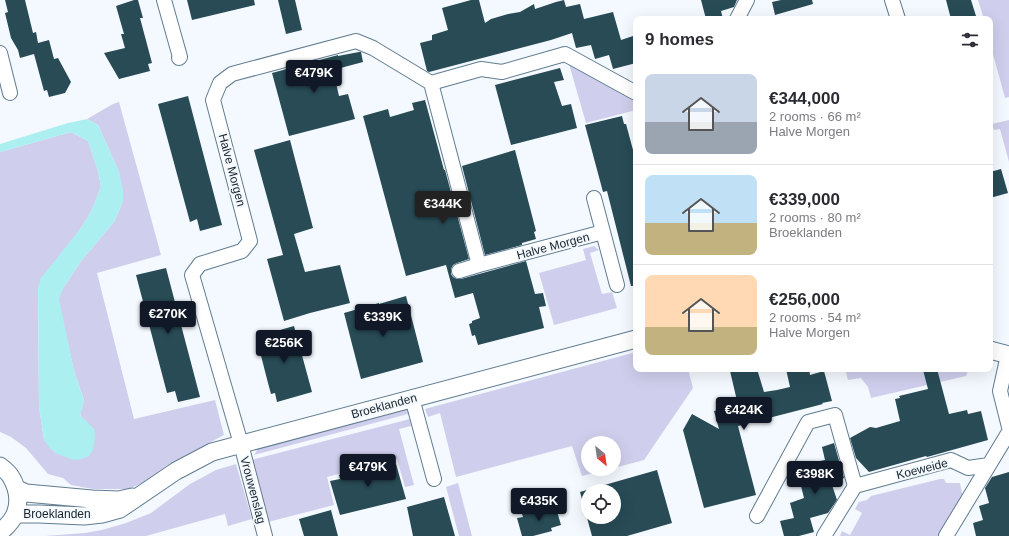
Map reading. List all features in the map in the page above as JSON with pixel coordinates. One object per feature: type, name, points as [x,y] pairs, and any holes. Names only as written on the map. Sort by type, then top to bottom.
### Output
[{"type":"street","points":[[164,0],[179,58]]},
{"type":"street","points":[[739,16],[747,0]]},
{"type":"street","points":[[892,0],[897,16]]},
{"type":"street","name":"Halve Morgen","points":[[241,444],[192,275],[200,264],[242,251],[250,241],[213,100],[220,83],[232,74],[356,41],[373,48],[431,82]]},
{"type":"street","points":[[0,53],[10,93]]},
{"type":"street","points":[[479,265],[431,82],[480,69],[502,72],[565,54],[633,91]]},
{"type":"street","name":"Halve Morgen","points":[[594,198],[618,285]]},
{"type":"street","name":"Halve Morgen","points":[[459,271],[603,232]]},
{"type":"street","name":"Broeklanden","points":[[15,514],[84,516],[102,514],[120,509],[176,471],[212,452],[633,340]]},
{"type":"street","points":[[993,351],[1009,355],[1000,390],[1009,427]]},
{"type":"street","points":[[412,398],[434,479]]},
{"type":"street","points":[[757,516],[808,422],[835,415],[855,486],[824,536]]},
{"type":"street","points":[[946,536],[1009,432]]},
{"type":"street","name":"Vrouwenslag","points":[[241,444],[265,536]]},
{"type":"street","name":"Koeweide","points":[[855,486],[951,460],[968,468],[989,465]]},
{"type":"street","points":[[0,466],[11,476],[17,489],[18,501],[15,514],[11,522],[0,532]]},
{"type":"street","name":"Broeklanden","points":[[17,489],[26,493],[92,499],[119,500],[142,494]]},
{"type":"shaded area","points":[[978,0],[1009,0],[1009,97],[1005,98],[993,54],[993,16],[983,16]]},
{"type":"shaded area","points":[[569,64],[633,100],[633,111],[586,123]]},
{"type":"shaded area","points":[[119,102],[161,255],[97,273],[134,419],[215,400],[224,435],[166,466],[136,486],[127,489],[93,489],[71,485],[63,478],[48,474],[26,448],[11,437],[0,432],[0,152],[71,132],[88,141],[98,171],[101,187],[91,212],[38,288],[39,406],[44,440],[86,421],[80,414],[84,400],[74,371],[58,299],[62,290],[81,261],[114,222],[123,201],[119,172],[98,125],[87,119]]},
{"type":"shaded area","points":[[87,119],[98,125],[119,172],[123,190],[123,201],[114,222],[81,261],[62,290],[59,299],[74,371],[84,400],[80,415],[94,429],[95,437],[93,450],[89,456],[74,460],[55,453],[44,440],[39,406],[38,288],[41,278],[81,228],[91,212],[101,187],[98,171],[88,141],[71,132],[0,152],[0,144],[68,123]]},
{"type":"shaded area","points":[[1009,120],[1009,162],[1000,129],[994,130],[993,124]]},
{"type":"shaded area","points":[[594,246],[599,250],[590,253],[602,294],[612,292],[617,308],[554,325],[539,273],[586,260],[583,249]]},
{"type":"shaded area","points":[[633,353],[633,372],[689,372],[693,388],[644,460],[621,466],[621,436],[581,436],[581,473],[572,446],[456,477],[440,413],[428,417],[425,409]]},
{"type":"shaded area","points":[[846,372],[968,372],[966,376],[871,398],[868,387],[861,378],[848,380]]},
{"type":"shaded area","points":[[407,408],[408,414],[254,455],[258,449]]},
{"type":"shaded area","points":[[410,419],[411,426],[399,429],[414,485],[405,487],[397,459],[327,477],[334,505],[268,522],[251,460]]},
{"type":"shaded area","points":[[236,464],[252,519],[228,526],[225,514],[146,536],[45,536],[85,533],[126,523],[151,513],[190,484],[216,470]]},
{"type":"shaded area","points":[[944,479],[946,483],[960,483],[963,498],[940,536],[840,536],[842,531],[850,535],[862,513],[855,509],[859,502],[867,500],[871,496]]},
{"type":"shaded area","points":[[458,483],[472,536],[459,536],[446,487]]},
{"type":"building","points":[[5,0],[25,0],[33,33],[36,32],[38,43],[49,40],[54,59],[58,58],[71,82],[65,93],[49,97],[47,90],[44,91],[34,54],[20,58],[18,50],[11,38],[5,13],[8,12]]},
{"type":"building","points":[[138,0],[143,18],[140,18],[152,63],[148,64],[150,71],[119,79],[104,53],[125,48],[121,34],[124,34],[116,6]]},
{"type":"building","points":[[187,0],[254,0],[255,5],[192,20]]},
{"type":"building","points":[[278,0],[295,0],[302,30],[286,34]]},
{"type":"building","points":[[471,0],[479,0],[485,23],[491,19],[520,12],[534,4],[535,9],[564,0],[566,7],[580,4],[584,19],[613,12],[621,40],[633,36],[633,64],[613,69],[609,55],[595,59],[591,45],[576,48],[572,33],[551,40],[429,72],[427,71],[420,43],[432,40],[432,35],[448,30],[442,8]]},
{"type":"building","points":[[701,0],[737,0],[734,7],[721,11],[722,16],[705,16]]},
{"type":"building","points":[[781,0],[812,0],[813,4],[775,15],[772,2]]},
{"type":"building","points":[[946,0],[971,0],[976,16],[950,16]]},
{"type":"building","points":[[361,52],[363,62],[333,70],[339,96],[348,94],[355,119],[289,136],[272,73],[338,55]]},
{"type":"building","points":[[560,68],[564,80],[554,82],[562,106],[571,104],[577,128],[511,145],[495,85]]},
{"type":"building","points":[[188,96],[222,225],[200,231],[197,219],[190,222],[158,104]]},
{"type":"building","points":[[425,100],[469,259],[453,265],[451,274],[457,279],[461,279],[526,261],[535,294],[543,293],[546,306],[539,307],[544,328],[478,345],[475,335],[472,336],[469,324],[480,318],[473,293],[455,298],[446,265],[406,276],[363,116],[388,109],[390,117],[414,110],[412,103]]},
{"type":"building","points":[[622,116],[624,124],[626,124],[633,150],[633,286],[631,286],[607,191],[603,192],[585,125]]},
{"type":"building","points":[[290,140],[313,228],[294,234],[305,272],[340,265],[350,303],[284,321],[267,259],[283,255],[254,150]]},
{"type":"building","points":[[515,150],[536,231],[534,232],[536,239],[522,243],[522,245],[485,255],[462,166]]},
{"type":"building","points":[[1001,169],[1008,193],[993,197],[993,171]]},
{"type":"building","points":[[166,268],[200,397],[178,402],[175,391],[167,393],[136,275]]},
{"type":"building","points":[[406,296],[423,362],[361,379],[344,313]]},
{"type":"building","points":[[294,326],[312,392],[277,402],[275,393],[271,394],[268,383],[258,344],[261,344],[259,336]]},
{"type":"building","points":[[730,372],[758,372],[764,392],[790,387],[787,372],[810,372],[810,375],[824,372],[832,401],[738,426],[756,495],[704,508],[683,430],[692,414],[719,429],[714,411],[738,405]]},
{"type":"building","points":[[924,372],[938,372],[949,414],[967,410],[968,414],[981,411],[988,440],[869,472],[856,458],[850,438],[870,427],[876,428],[900,421],[895,399],[900,398],[899,396],[928,389]]},
{"type":"building","points":[[834,443],[844,478],[831,482],[837,500],[828,513],[810,518],[814,532],[799,536],[784,536],[780,521],[794,518],[790,503],[804,498],[800,482],[814,478],[810,463],[825,460],[822,447]]},
{"type":"building","points":[[388,462],[389,466],[396,464],[406,499],[340,515],[330,481],[340,479],[339,475]]},
{"type":"building","points":[[657,470],[672,523],[627,536],[592,536],[589,524],[621,524],[621,484],[608,484]]},
{"type":"building","points":[[1009,472],[1009,536],[976,536],[973,523],[983,520],[979,506],[989,503],[985,488],[992,477]]},
{"type":"building","points":[[444,497],[455,536],[413,536],[407,507]]},
{"type":"building","points":[[545,508],[546,511],[556,508],[561,525],[551,528],[552,531],[533,536],[522,536],[517,518],[523,517],[522,514]]},
{"type":"building","points":[[331,510],[338,536],[304,536],[299,519]]}]
